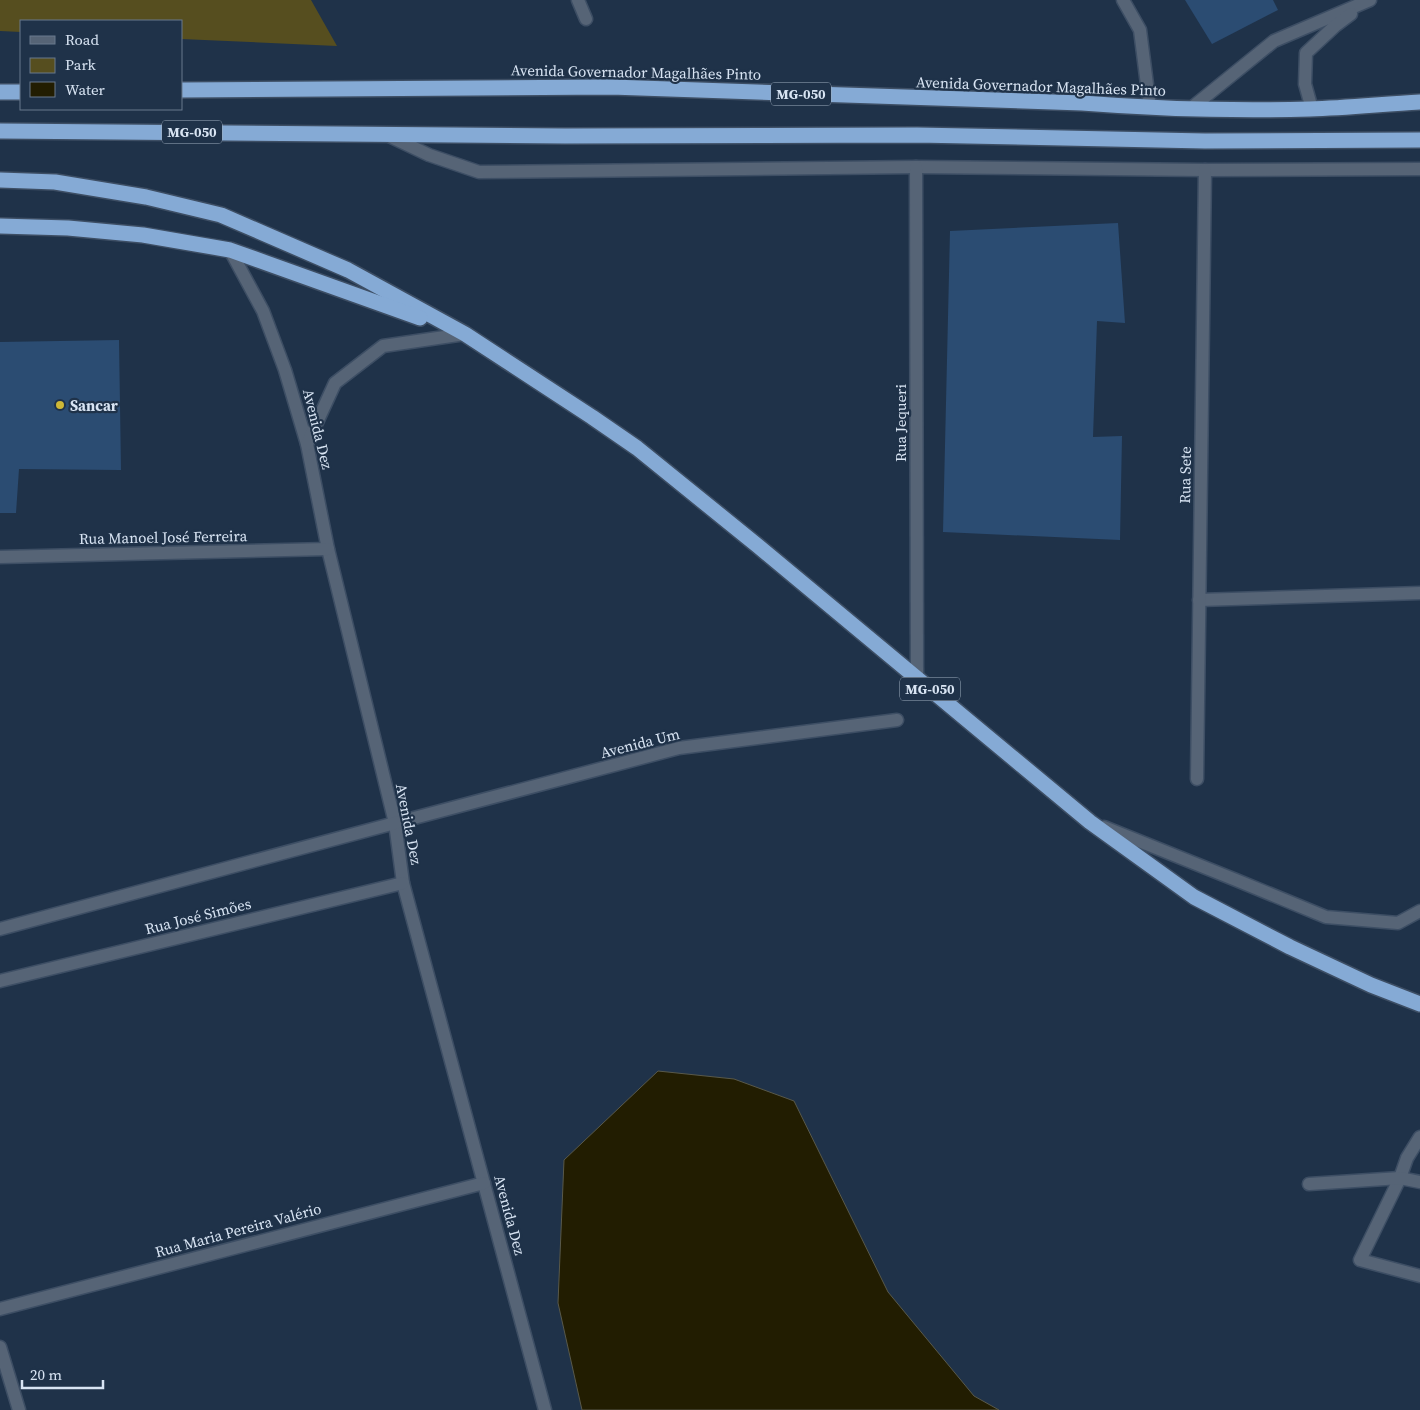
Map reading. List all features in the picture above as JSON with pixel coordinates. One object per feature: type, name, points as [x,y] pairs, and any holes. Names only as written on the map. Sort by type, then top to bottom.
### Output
[{"type":"highway","name":"Avenida Governador Magalhães Pinto","points":[[182,90],[612,87],[1082,103],[1190,109],[1312,109],[1420,102]]},
{"type":"highway","points":[[0,92],[20,92]]},
{"type":"highway","name":"MG-050","points":[[0,131],[565,136],[917,135],[1205,141],[1420,140]]},
{"type":"highway","name":"MG-050","points":[[0,180],[55,182],[146,197],[222,215],[348,270],[465,334],[592,416],[637,448],[1090,822],[1194,897],[1290,947],[1371,985],[1420,1004]]},
{"type":"highway","points":[[0,226],[68,228],[143,234],[230,250],[465,334]]},
{"type":"street","points":[[578,0],[586,19]]},
{"type":"street","points":[[1124,0],[1140,30],[1150,108]]},
{"type":"street","points":[[1190,109],[1274,41],[1369,0]]},
{"type":"street","points":[[1312,109],[1305,84],[1306,53],[1335,26],[1369,0]]},
{"type":"street","points":[[384,134],[429,155],[479,172],[916,167],[1205,170],[1420,169]]},
{"type":"street","name":"Rua Jequeri","points":[[916,167],[917,679]]},
{"type":"street","name":"Rua Sete","points":[[1197,779],[1205,170]]},
{"type":"street","name":"Avenida Dez","points":[[230,250],[263,311],[285,370],[307,444],[328,549],[395,823],[403,883],[545,1410]]},
{"type":"street","points":[[307,444],[335,383],[383,346],[465,334]]},
{"type":"street","name":"Rua Manoel José Ferreira","points":[[0,557],[328,549]]},
{"type":"street","points":[[1199,600],[1420,593]]},
{"type":"street","name":"Avenida Um","points":[[395,823],[679,748],[897,720]]},
{"type":"street","points":[[1090,822],[1326,917],[1398,922],[1420,911]]},
{"type":"street","points":[[0,930],[395,823]]},
{"type":"street","name":"Rua José Simões","points":[[0,981],[403,883]]},
{"type":"street","points":[[1420,1137],[1407,1158],[1400,1178],[1360,1260],[1420,1276]]},
{"type":"street","points":[[1309,1184],[1400,1178],[1420,1182]]},
{"type":"street","name":"Rua Maria Pereira Valério","points":[[0,1309],[484,1183]]},
{"type":"street","points":[[0,1347],[19,1410]]},
{"type":"green space","points":[[0,0],[311,0],[337,46],[182,39],[182,20],[20,20],[20,32],[0,31]]},
{"type":"water","points":[[658,1071],[734,1079],[794,1101],[888,1292],[974,1396],[999,1410],[582,1410],[558,1303],[564,1160]]},
{"type":"building","points":[[1185,0],[1273,0],[1278,10],[1212,44]]},
{"type":"building","points":[[1118,223],[1125,323],[1097,321],[1093,437],[1122,436],[1120,540],[943,532],[950,231]]},
{"type":"building","name":"Sancar","points":[[119,340],[121,470],[19,469],[16,513],[0,513],[0,342]]},
{"type":"place","name":"Sancar","points":[[60,405]]}]
